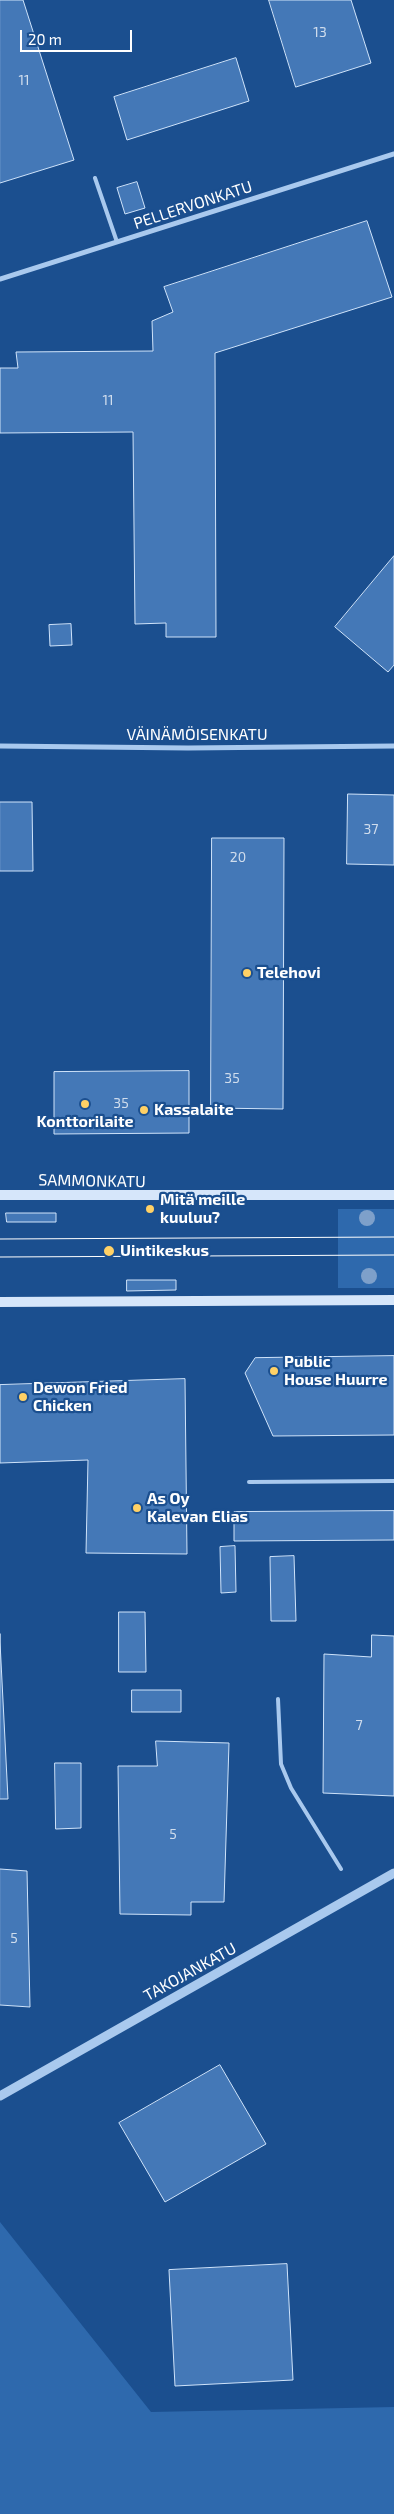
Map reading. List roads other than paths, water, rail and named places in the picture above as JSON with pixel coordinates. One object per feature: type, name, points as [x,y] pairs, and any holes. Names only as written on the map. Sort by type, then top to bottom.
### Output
[{"type":"main road","name":"SAMMONKATU","points":[[0,1195],[394,1195]]},
{"type":"main road","points":[[0,1302],[394,1300]]},
{"type":"street","name":"PELLERVONKATU","points":[[0,279],[394,154]]},
{"type":"street","name":"VÄINÄMÖISENKATU","points":[[0,746],[188,748],[394,746]]},
{"type":"street","name":"TAKOJANKATU","points":[[0,2096],[394,1873]]},
{"type":"lane","points":[[95,178],[117,242]]},
{"type":"lane","points":[[249,1482],[394,1481]]},
{"type":"lane","points":[[278,1699],[281,1764],[291,1788],[341,1869]]},
{"type":"tram line","points":[[0,1239],[394,1237]]},
{"type":"tram line","points":[[0,1257],[394,1255]]},
{"type":"place","name":"Telehovi","points":[[247,973]]},
{"type":"place","name":"Konttorilaite","points":[[85,1104]]},
{"type":"place","name":"Kassalaite","points":[[144,1110]]},
{"type":"place","name":"Mitä meille kuuluu?","points":[[150,1209]]},
{"type":"place","name":"Uintikeskus","points":[[109,1251]]},
{"type":"place","name":"Public House Huurre","points":[[274,1371]]},
{"type":"place","name":"Dewon Fried Chicken","points":[[23,1397]]},
{"type":"place","name":"As Oy Kalevan Elias","points":[[137,1508]]}]
